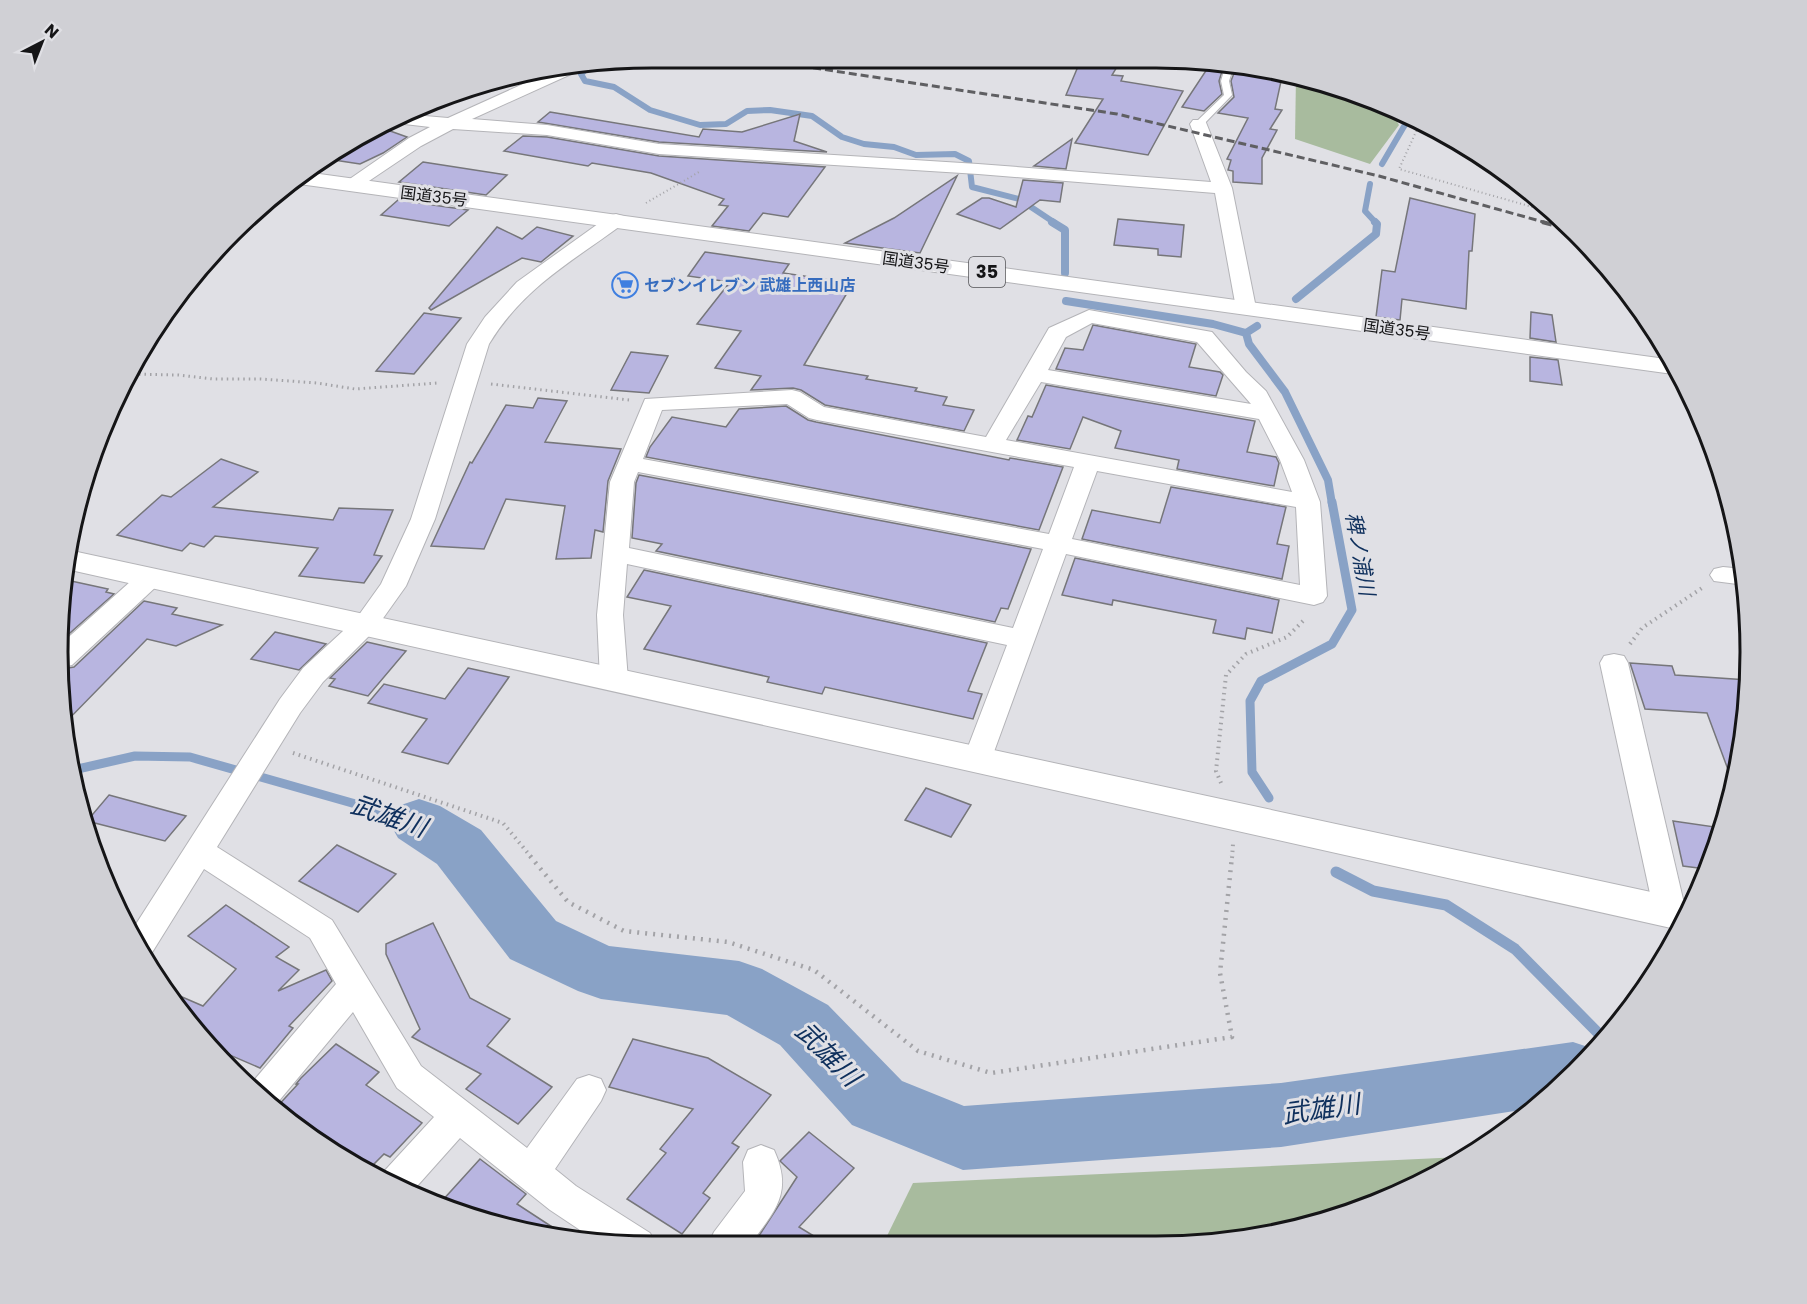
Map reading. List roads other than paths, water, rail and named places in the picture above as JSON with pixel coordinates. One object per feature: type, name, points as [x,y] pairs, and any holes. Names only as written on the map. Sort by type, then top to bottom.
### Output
[{"type":"main road","name":"国道35号","points":[[308,180],[616,220],[1664,366]]},
{"type":"main road","points":[[75,561],[1678,914]]},
{"type":"street","points":[[350,186],[415,142],[448,124],[553,77]]},
{"type":"street","points":[[409,120],[547,130],[659,149],[978,169],[1224,188]]},
{"type":"street","points":[[1199,124],[1224,188],[1245,308]]},
{"type":"street","points":[[144,940],[266,744],[313,675],[365,625],[393,586],[423,519],[478,344],[502,309],[524,286],[616,220]]},
{"type":"street","points":[[628,463],[1058,544],[1314,596],[1308,502],[1292,460],[1258,396],[1238,377],[1204,337],[1089,316],[1057,333],[992,445]]},
{"type":"street","points":[[1035,374],[1268,414]]},
{"type":"street","points":[[614,680],[610,615],[622,482],[653,404],[792,397],[817,413],[1308,502]]},
{"type":"street","points":[[977,760],[1088,462]]},
{"type":"street","points":[[615,553],[1023,639]]},
{"type":"street","points":[[68,653],[150,578]]},
{"type":"street","points":[[1614,663],[1678,912]]},
{"type":"street","points":[[199,851],[321,929],[409,1077],[563,1198],[621,1235]]},
{"type":"street","points":[[266,1090],[355,985]]},
{"type":"street","points":[[531,1173],[589,1090]]},
{"type":"street","points":[[399,1179],[458,1116]]},
{"type":"street","points":[[734,1236],[764,1195],[761,1162]]},
{"type":"lane","points":[[1199,124],[1228,95],[1225,81],[1227,73]]},
{"type":"waterway","points":[[583,72],[581,74],[585,81],[614,87],[650,110],[700,125],[726,124],[747,111],[770,110],[812,116],[842,137],[864,144],[894,147],[916,155],[955,154],[969,161],[972,187],[1019,199],[1055,223]]},
{"type":"waterway","name":"稗ノ浦川","points":[[1382,164],[1405,124]]},
{"type":"waterway","name":"稗ノ浦川","points":[[1370,184],[1365,211],[1376,223]]},
{"type":"waterway","points":[[1052,222],[1065,230],[1065,273]]},
{"type":"waterway","name":"稗ノ浦川","points":[[1296,299],[1376,234],[1376,223]]},
{"type":"waterway","points":[[1066,301],[1213,324],[1246,333]]},
{"type":"waterway","name":"稗ノ浦川","points":[[1246,333],[1257,326]]},
{"type":"waterway","name":"稗ノ浦川","points":[[1246,333],[1249,344],[1285,392],[1328,480],[1332,504]]},
{"type":"waterway","name":"稗ノ浦川","points":[[1269,798],[1252,772],[1250,701],[1261,681],[1332,644],[1352,610],[1332,502]]},
{"type":"waterway","name":"武雄川","points":[[80,769],[135,756],[190,757],[419,822]]},
{"type":"waterway","name":"武雄川","points":[[419,822],[459,847],[533,940],[601,972],[739,989],[804,1025],[877,1103],[963,1138],[1281,1115],[1558,1074]]},
{"type":"waterway","name":"稗ノ浦川","points":[[1336,872],[1373,891],[1446,905],[1515,949],[1598,1033]]},
{"type":"railway","points":[[814,68],[1117,114],[1379,176],[1547,223]]},
{"type":"railway","points":[[1542,222],[1553,225]]},
{"type":"place","name":"セブンイレブン 武雄上西山店","points":[[625,285]]}]
